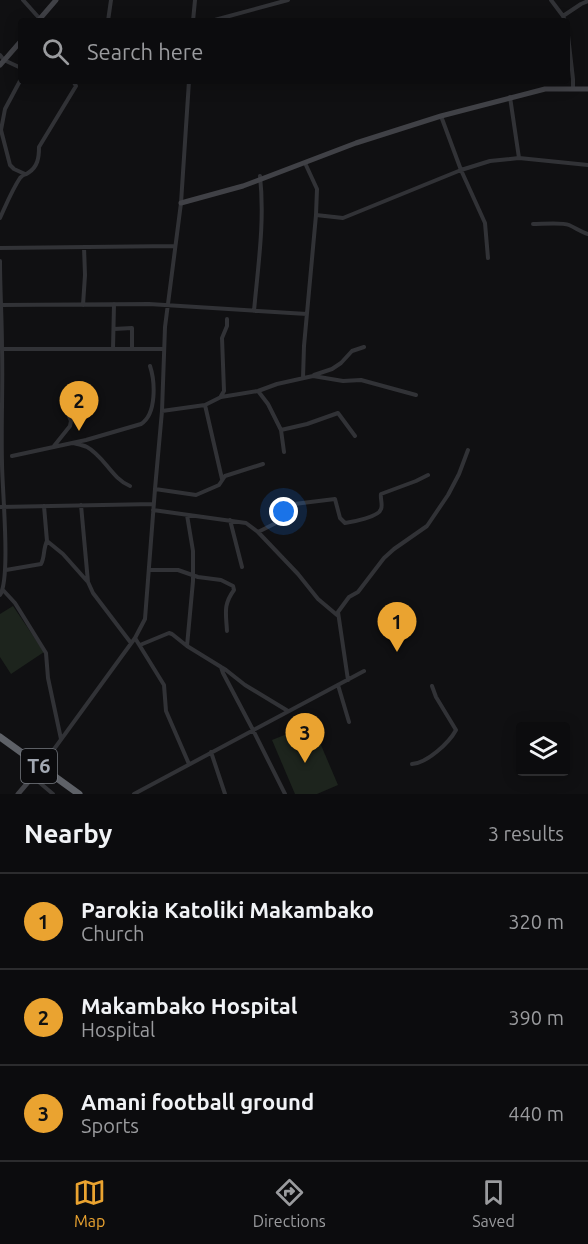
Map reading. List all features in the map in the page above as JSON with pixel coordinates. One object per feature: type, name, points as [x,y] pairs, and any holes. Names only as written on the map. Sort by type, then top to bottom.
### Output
[{"type":"highway","name":"T6","points":[[1,739],[79,794]]},
{"type":"street","points":[[24,0],[38,18]]},
{"type":"street","points":[[41,18],[56,0]]},
{"type":"street","points":[[108,18],[111,0]]},
{"type":"street","points":[[193,18],[195,0]]},
{"type":"street","points":[[222,18],[288,0]]},
{"type":"street","points":[[551,0],[564,18],[588,1]]},
{"type":"street","points":[[18,44],[2,60],[18,67]]},
{"type":"street","points":[[570,53],[573,88]]},
{"type":"street","points":[[18,84],[5,109],[1,130],[10,165],[25,174]]},
{"type":"street","points":[[0,218],[19,180],[34,168],[39,159],[39,147],[76,84]]},
{"type":"street","points":[[18,794],[61,740],[135,638],[145,619],[162,411],[163,349],[181,202],[189,84]]},
{"type":"street","points":[[181,202],[243,186],[356,143],[441,116],[545,89],[588,88]]},
{"type":"street","points":[[510,98],[519,158]]},
{"type":"street","points":[[441,116],[484,223],[488,258]]},
{"type":"street","points":[[316,215],[343,218],[461,170],[490,161],[519,158],[588,165]]},
{"type":"street","points":[[303,378],[317,189],[305,163]]},
{"type":"street","points":[[254,311],[262,225],[260,178]]},
{"type":"street","points":[[533,224],[571,225],[580,232],[588,234]]},
{"type":"street","points":[[0,248],[175,246]]},
{"type":"street","points":[[83,305],[84,247]]},
{"type":"street","points":[[0,261],[1,463],[6,570],[1,592],[15,603],[46,653],[48,678],[61,740]]},
{"type":"street","points":[[113,349],[114,304]]},
{"type":"street","points":[[0,305],[167,305],[307,314]]},
{"type":"street","points":[[221,397],[224,391],[222,338],[227,319]]},
{"type":"street","points":[[114,329],[132,328],[132,349]]},
{"type":"street","points":[[162,411],[205,405],[221,397],[258,391],[313,376],[332,369],[352,351],[364,347]]},
{"type":"street","points":[[1,349],[163,349]]},
{"type":"street","points":[[12,456],[116,432],[146,421],[153,401],[153,375],[150,366]]},
{"type":"street","points":[[313,376],[343,381],[361,380],[416,395]]},
{"type":"street","points":[[258,391],[268,404],[281,430],[284,452]]},
{"type":"street","points":[[205,405],[222,479]]},
{"type":"street","points":[[53,447],[70,426],[71,421],[66,409]]},
{"type":"street","points":[[281,430],[338,413],[356,436]]},
{"type":"street","points":[[69,443],[86,446],[125,485],[130,486]]},
{"type":"street","points":[[348,680],[338,612],[347,600],[358,592],[384,558],[427,526],[445,501],[468,450]]},
{"type":"street","points":[[154,489],[196,495],[219,485],[225,476],[263,464]]},
{"type":"street","points":[[258,532],[278,522],[283,507],[286,505],[335,499],[342,522],[370,517],[381,510],[381,494],[428,475]]},
{"type":"street","points":[[2,507],[81,505],[153,507],[187,515],[246,523],[258,532],[298,574],[318,599],[338,616]]},
{"type":"street","points":[[81,505],[88,582]]},
{"type":"street","points":[[6,570],[41,564],[43,561],[47,541],[44,506]]},
{"type":"street","points":[[187,515],[193,551],[193,581],[187,646]]},
{"type":"street","points":[[230,520],[242,567]]},
{"type":"street","points":[[47,541],[63,554],[88,582],[93,593],[131,643]]},
{"type":"street","points":[[149,570],[178,570],[220,580],[234,588],[226,605],[227,631]]},
{"type":"street","points":[[140,645],[169,633],[172,634],[245,685],[288,711]]},
{"type":"street","points":[[135,638],[164,685],[166,711],[189,764]]},
{"type":"street","points":[[221,667],[285,794]]},
{"type":"street","points":[[134,794],[364,671]]},
{"type":"street","points":[[338,685],[349,722]]},
{"type":"street","points":[[412,764],[420,763],[433,755],[456,730],[436,698],[432,686]]},
{"type":"street","points":[[211,752],[225,794]]},
{"type":"street","points":[[32,777],[53,794]]},
{"type":"shaded area","points":[[13,606],[44,652],[11,674],[0,657],[0,614]]},
{"type":"shaded area","points":[[312,724],[338,785],[317,794],[295,794],[272,740]]},
{"type":"place","name":"Makambako Hospital","points":[[79,431]]},
{"type":"place","name":"Parokia Katoliki Makambako","points":[[397,652]]},
{"type":"place","name":"Amani football ground","points":[[305,763]]}]
